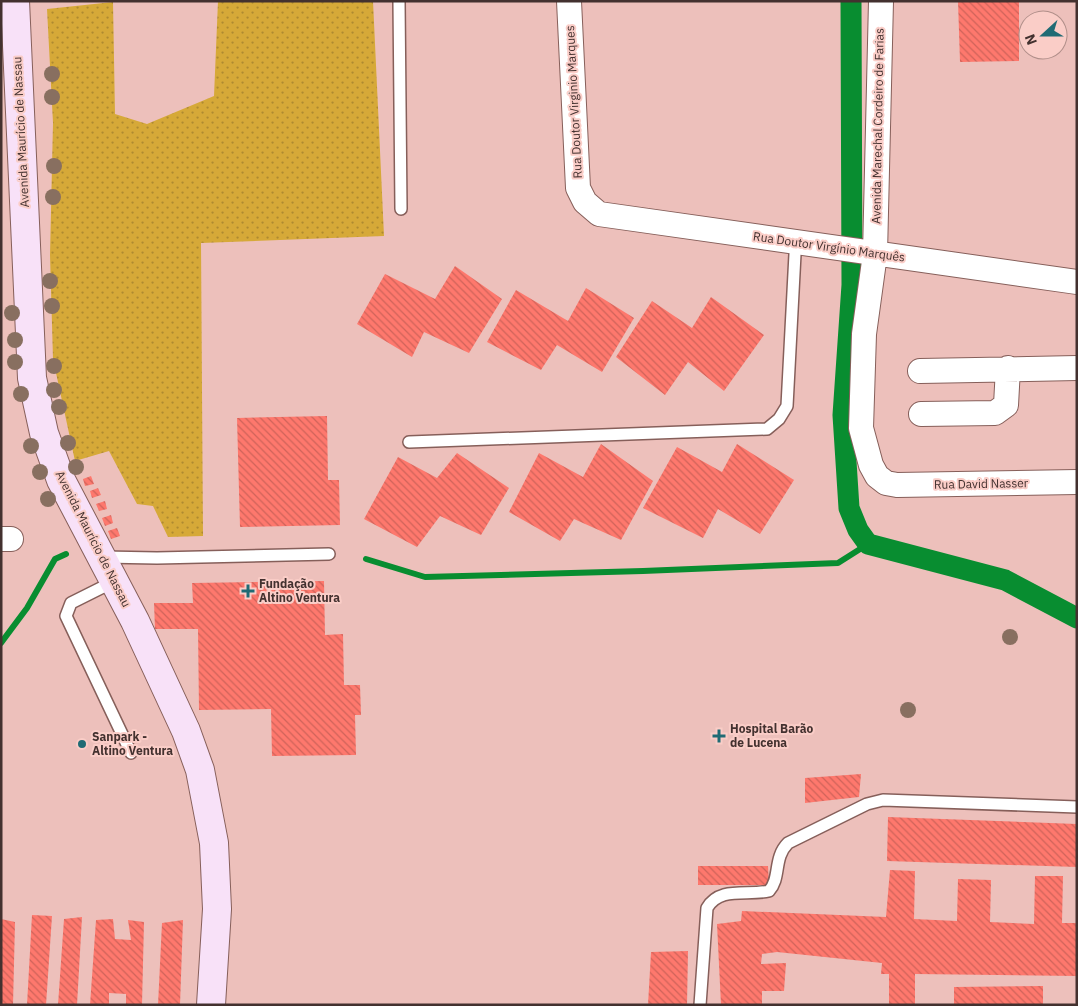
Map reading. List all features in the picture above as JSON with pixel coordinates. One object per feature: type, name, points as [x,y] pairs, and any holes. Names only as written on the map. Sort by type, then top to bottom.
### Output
[{"type":"main road","name":"Avenida Maurício de Nassau","points":[[16,1],[32,378],[44,433],[61,480],[115,582],[186,730],[200,770],[208,802],[214,843],[217,909],[211,1005]]},
{"type":"street","name":"Rua Doutor Virginio Marques","points":[[569,1],[578,188],[585,202]]},
{"type":"street","name":"Avenida Marechal Cordeiro de Farias","points":[[881,1],[861,428],[871,466],[877,476],[886,483]]},
{"type":"street","name":"Rua Doutor Virgínio Marquês","points":[[585,202],[599,214],[794,248],[828,247],[1077,282]]},
{"type":"street","points":[[921,414],[995,413],[1006,405],[1008,368]]},
{"type":"street","points":[[920,371],[1077,368]]},
{"type":"street","name":"Rua David Nasser","points":[[886,483],[897,485],[1077,482]]},
{"type":"lane","points":[[399,1],[401,209]]},
{"type":"lane","points":[[409,442],[767,428],[779,419],[787,406],[794,248]]},
{"type":"lane","points":[[101,556],[157,558],[329,554]]},
{"type":"lane","points":[[115,582],[71,603],[66,616],[130,753]]},
{"type":"lane","points":[[700,1005],[707,908],[711,901],[721,895],[769,891],[773,886],[779,854],[788,843],[867,804],[883,800],[1077,807]]},
{"type":"shaded area","points":[[218,1],[373,1],[384,236],[201,243],[203,536],[168,537],[153,506],[137,504],[109,451],[75,461],[53,359],[50,255],[53,123],[47,9],[113,2],[115,114],[147,124],[214,96]]},
{"type":"building","points":[[958,1],[1019,1],[1019,61],[960,62]]},
{"type":"building","points":[[455,266],[502,299],[469,353],[424,332],[412,357],[357,324],[385,274],[435,299]]},
{"type":"building","points":[[586,288],[634,318],[602,372],[557,345],[541,370],[487,342],[516,290],[568,321]]},
{"type":"building","points":[[711,297],[764,335],[724,391],[688,362],[665,395],[616,357],[652,301],[692,328]]},
{"type":"building","points":[[327,416],[328,480],[339,480],[340,525],[240,527],[237,418]]},
{"type":"building","points":[[601,444],[653,481],[621,540],[574,519],[560,541],[509,512],[539,453],[583,477]]},
{"type":"building","points":[[737,444],[794,480],[760,534],[718,509],[703,538],[643,508],[677,447],[722,472]]},
{"type":"building","points":[[457,453],[509,488],[481,535],[440,516],[417,547],[364,519],[398,457],[437,478]]},
{"type":"building","points":[[91,476],[94,484],[85,486],[83,479]]},
{"type":"building","points":[[98,488],[101,495],[92,498],[90,491]]},
{"type":"building","points":[[105,501],[107,509],[99,511],[96,504]]},
{"type":"building","points":[[111,515],[113,523],[105,526],[102,518]]},
{"type":"building","points":[[117,528],[120,536],[111,539],[108,531]]},
{"type":"building","points":[[324,581],[325,635],[343,634],[344,685],[360,685],[361,715],[355,715],[356,755],[272,756],[271,709],[199,710],[198,629],[155,629],[154,603],[193,603],[192,583]]},
{"type":"building","points":[[861,774],[859,797],[805,803],[805,778]]},
{"type":"building","points":[[888,817],[1077,824],[1077,867],[887,861]]},
{"type":"building","points":[[698,866],[768,866],[769,885],[698,885]]},
{"type":"building","points":[[890,870],[915,871],[914,919],[957,921],[958,879],[991,880],[990,922],[1034,924],[1035,876],[1063,876],[1062,923],[1077,923],[1077,976],[915,974],[915,1005],[889,1005],[889,974],[881,974],[882,963],[777,952],[762,954],[761,964],[786,963],[784,991],[762,991],[762,1005],[721,1005],[717,924],[741,921],[742,911],[886,917]]},
{"type":"building","points":[[32,915],[52,916],[46,1005],[27,1005]]},
{"type":"building","points":[[82,917],[77,1005],[58,1005],[64,919]]},
{"type":"building","points":[[1,919],[15,922],[13,1005],[1,1005]]},
{"type":"building","points":[[113,919],[115,939],[131,940],[128,920],[144,922],[142,1005],[126,1005],[126,994],[109,993],[109,1005],[90,1005],[96,920]]},
{"type":"building","points":[[183,920],[180,1005],[158,1005],[162,923]]},
{"type":"building","points":[[688,951],[687,1005],[648,1005],[651,952]]},
{"type":"building","points":[[1043,986],[1043,1005],[954,1005],[954,987]]},
{"type":"waterway","points":[[851,1],[852,285],[843,415],[849,508],[858,530],[868,544],[1005,580],[1077,618]]},
{"type":"waterway","points":[[366,559],[425,577],[643,571],[838,563],[868,544]]},
{"type":"waterway","points":[[1,643],[27,608],[55,559],[66,554]]},
{"type":"place","name":"Fundação Altino Ventura","points":[[248,591]]},
{"type":"place","name":"Hospital Barão de Lucena","points":[[719,736]]},
{"type":"place","name":"Sanpark - Altino Ventura","points":[[82,744]]}]
